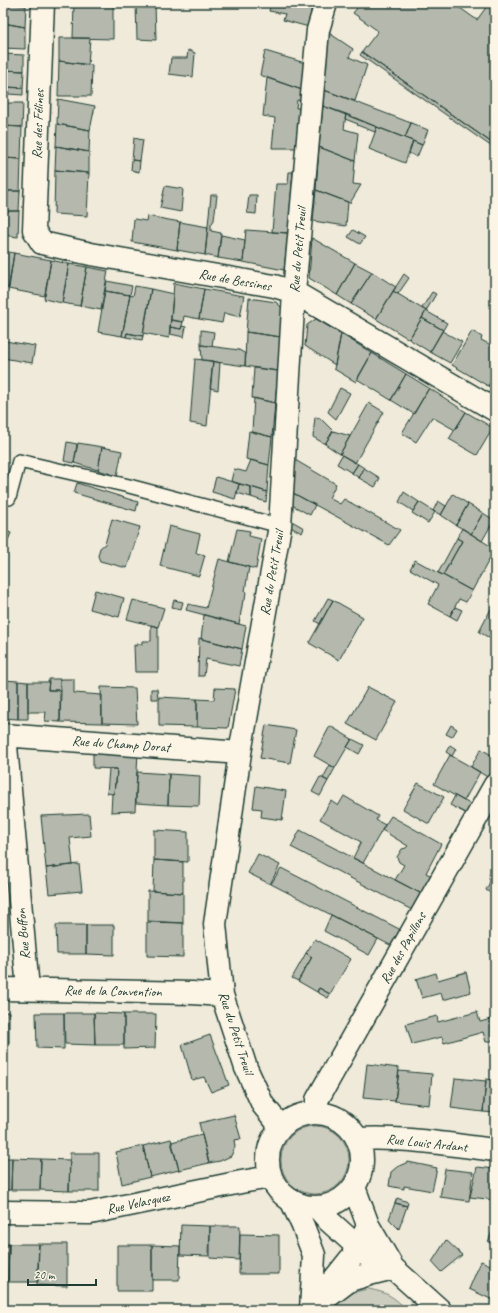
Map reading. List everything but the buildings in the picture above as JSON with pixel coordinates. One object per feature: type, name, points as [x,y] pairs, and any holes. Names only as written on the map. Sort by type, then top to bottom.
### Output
[{"type":"street","name":"Rue des Félines","points":[[42,243],[34,230],[43,3]]},
{"type":"street","name":"Rue du Petit Treuil","points":[[281,1127],[263,1105],[246,1068],[222,995],[215,924],[240,753],[280,526],[294,292],[318,30],[326,3]]},
{"type":"street","name":"Rue de Bessines","points":[[42,243],[91,254],[274,286],[294,292],[495,410]]},
{"type":"street","name":"Rue du Champ Dorat","points":[[4,735],[240,753]]},
{"type":"street","name":"Rue Buffon","points":[[4,735],[28,989]]},
{"type":"street","name":"Rue des Papillons","points":[[317,1112],[317,1100],[495,785]]},
{"type":"street","name":"Rue de la Convention","points":[[3,989],[192,992],[222,995]]},
{"type":"street","points":[[317,1112],[329,1114],[341,1120],[351,1128],[358,1139],[362,1151],[362,1164],[360,1176],[354,1187],[344,1197],[331,1204],[317,1207],[304,1206],[291,1200],[279,1190],[271,1176],[268,1163],[268,1150],[273,1138],[281,1127],[292,1118],[317,1112]]},
{"type":"street","name":"Rue Louis Ardant","points":[[358,1139],[372,1138],[410,1141],[495,1150]]},
{"type":"street","name":"Rue Velasquez","points":[[3,1212],[90,1214],[271,1176]]},
{"type":"street","points":[[354,1187],[368,1225],[393,1268],[440,1310]]},
{"type":"street","points":[[291,1200],[314,1255],[312,1309]]},
{"type":"street","points":[[317,1207],[329,1221],[373,1260],[393,1268]]},
{"type":"street","points":[[312,1309],[359,1248],[368,1225]]},
{"type":"street","points":[[312,1309],[350,1280],[393,1268]]},
{"type":"lane","points":[[10,498],[19,461],[128,486],[280,526]]},
{"type":"shaded area","points":[[315,1126],[328,1129],[339,1136],[346,1147],[349,1160],[346,1173],[339,1184],[328,1191],[315,1194],[302,1191],[291,1184],[284,1173],[281,1160],[284,1147],[291,1136],[302,1129]]},
{"type":"shaded area","points":[[369,1289],[390,1296],[398,1301],[407,1310],[330,1310],[338,1301],[347,1295],[357,1291]]}]
